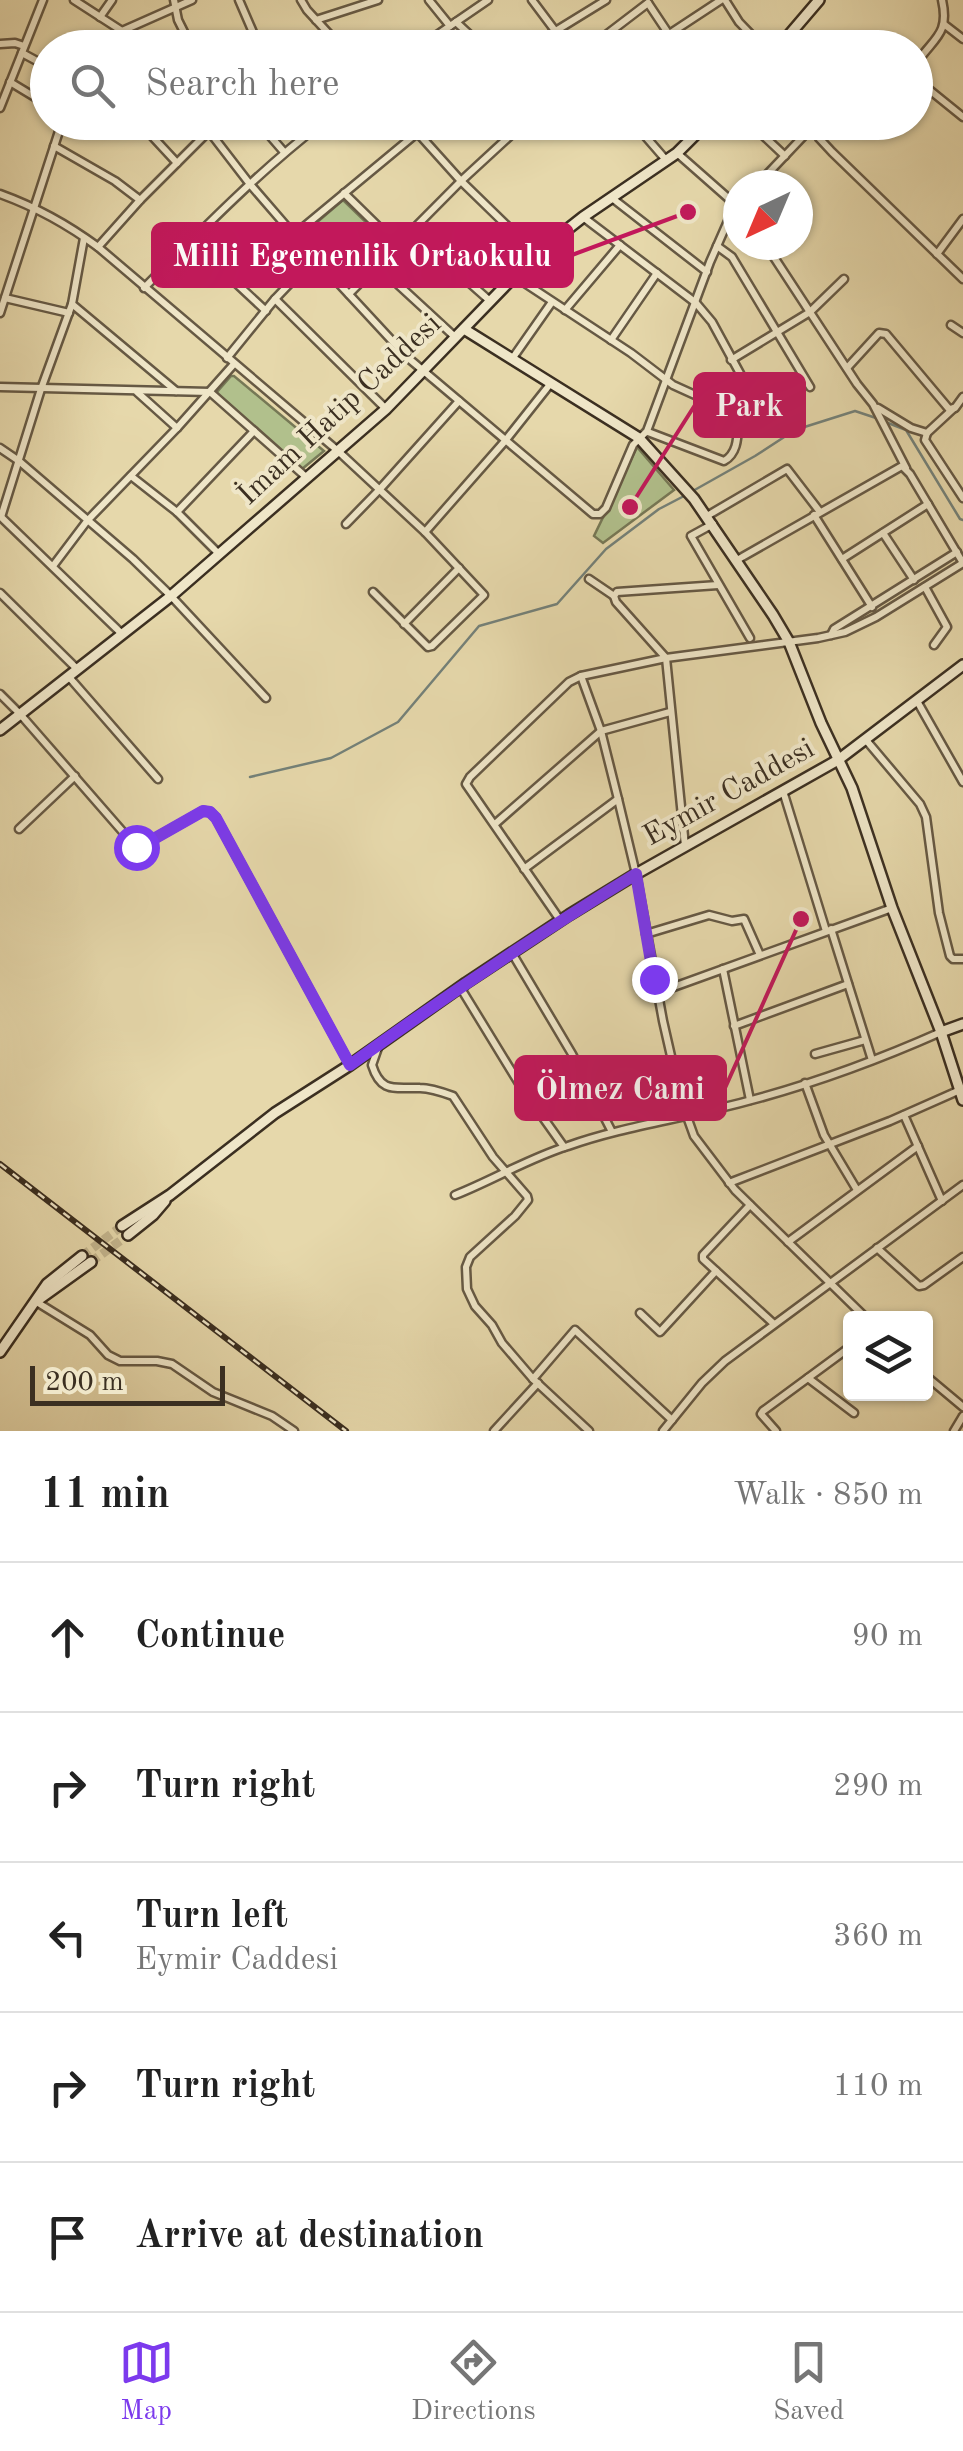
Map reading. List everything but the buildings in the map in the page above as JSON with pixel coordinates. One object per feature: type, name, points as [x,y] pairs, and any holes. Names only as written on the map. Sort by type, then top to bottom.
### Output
[{"type":"street","points":[[31,30],[44,0]]},
{"type":"street","points":[[74,0],[120,30]]},
{"type":"street","points":[[100,17],[112,0]]},
{"type":"street","points":[[124,30],[174,3],[192,0]]},
{"type":"street","points":[[239,0],[252,30]]},
{"type":"street","points":[[301,0],[325,30]]},
{"type":"street","points":[[316,20],[378,0]]},
{"type":"street","points":[[429,0],[461,30]]},
{"type":"street","points":[[445,30],[488,0]]},
{"type":"street","points":[[532,0],[553,30]]},
{"type":"street","points":[[674,30],[723,0],[747,30]]},
{"type":"street","points":[[793,30],[818,0]]},
{"type":"street","points":[[933,41],[945,25],[942,0]]},
{"type":"street","points":[[556,30],[603,1]]},
{"type":"street","points":[[612,30],[647,2],[665,30]]},
{"type":"street","points":[[174,3],[185,30]]},
{"type":"street","points":[[945,25],[963,39]]},
{"type":"street","points":[[0,108],[30,33]]},
{"type":"street","points":[[0,44],[15,44],[30,55]]},
{"type":"street","points":[[10,82],[30,94]]},
{"type":"street","points":[[933,93],[963,116]]},
{"type":"street","points":[[56,140],[2,305],[68,313]]},
{"type":"street","points":[[156,140],[177,163]]},
{"type":"street","points":[[98,247],[200,140]]},
{"type":"street","points":[[216,140],[294,235],[424,373],[592,514],[600,514],[612,496],[633,446],[643,435],[723,234]]},
{"type":"street","points":[[274,140],[284,152]]},
{"type":"street","points":[[144,288],[300,140]]},
{"type":"street","points":[[294,235],[409,140]]},
{"type":"street","points":[[423,140],[536,254]]},
{"type":"street","points":[[349,294],[506,140]]},
{"type":"street","points":[[648,140],[666,160]]},
{"type":"street","name":"İmam Hatip Caddesi","points":[[0,730],[172,596],[386,409],[536,254],[690,140]]},
{"type":"street","points":[[768,140],[785,156]]},
{"type":"street","points":[[771,170],[798,140]]},
{"type":"street","points":[[821,140],[963,279]]},
{"type":"street","points":[[54,146],[116,181],[140,200]]},
{"type":"street","points":[[677,153],[723,194]]},
{"type":"street","points":[[0,194],[34,206],[98,247],[338,451],[426,532],[484,595],[428,647],[373,592]]},
{"type":"street","points":[[344,194],[398,246]]},
{"type":"street","points":[[612,198],[707,272]]},
{"type":"street","points":[[583,217],[696,303],[708,316],[748,390]]},
{"type":"street","points":[[938,254],[963,219]]},
{"type":"street","points":[[415,230],[490,301]]},
{"type":"street","points":[[84,237],[72,304],[0,517],[122,634]]},
{"type":"street","points":[[191,240],[266,310]]},
{"type":"street","points":[[564,310],[620,245]]},
{"type":"street","points":[[717,246],[732,257],[810,388]]},
{"type":"street","points":[[226,358],[315,257]]},
{"type":"street","points":[[560,920],[468,790],[467,781],[569,682],[592,672],[666,658],[832,636],[863,624],[963,563],[873,404],[776,260]]},
{"type":"street","points":[[378,266],[456,338]]},
{"type":"street","points":[[611,340],[657,273]]},
{"type":"street","points":[[464,330],[643,435],[718,461],[729,459],[736,446],[739,415],[667,381],[514,276]]},
{"type":"street","points":[[731,360],[810,312],[844,280]]},
{"type":"street","points":[[275,299],[386,409]]},
{"type":"street","points":[[512,360],[552,302]]},
{"type":"street","points":[[72,304],[177,392]]},
{"type":"street","points":[[951,325],[963,333]]},
{"type":"street","points":[[847,368],[874,337],[886,334],[942,403],[955,408]]},
{"type":"street","points":[[53,566],[87,520],[234,364]]},
{"type":"street","points":[[426,532],[550,383]]},
{"type":"street","points":[[0,387],[210,392],[306,477]]},
{"type":"street","points":[[136,391],[177,428]]},
{"type":"street","points":[[963,396],[927,433],[925,440],[963,498]]},
{"type":"street","points":[[346,524],[459,401]]},
{"type":"street","points":[[873,404],[911,428],[927,433]]},
{"type":"street","points":[[177,512],[254,431]]},
{"type":"street","points":[[643,435],[710,520],[790,642],[821,723],[852,788],[961,1095],[729,1183]]},
{"type":"street","points":[[0,448],[133,558],[266,698]]},
{"type":"street","points":[[737,560],[897,467],[906,468]]},
{"type":"street","points":[[750,638],[691,536],[788,469],[872,607]]},
{"type":"street","points":[[131,476],[177,512],[219,554]]},
{"type":"street","points":[[842,560],[928,504]]},
{"type":"street","points":[[883,533],[914,580]]},
{"type":"street","points":[[832,636],[834,630],[956,552]]},
{"type":"street","points":[[404,624],[459,568]]},
{"type":"street","points":[[589,578],[614,596],[666,658],[685,846]]},
{"type":"street","points":[[614,596],[617,592],[718,585]]},
{"type":"street","points":[[925,587],[946,627],[934,644]]},
{"type":"street","points":[[0,593],[73,673],[158,779]]},
{"type":"street","name":"Eymir Caddesi","points":[[125,1230],[275,1113],[460,987],[636,874],[838,760],[963,665]]},
{"type":"street","points":[[581,676],[601,731],[618,799],[636,874],[656,993],[694,1136],[729,1183],[859,1311]]},
{"type":"street","points":[[0,694],[136,847],[203,811],[216,818],[350,1065]]},
{"type":"street","points":[[916,701],[963,782]]},
{"type":"street","points":[[495,824],[601,731],[670,712]]},
{"type":"street","points":[[866,740],[920,804],[926,817],[939,913],[950,956],[963,959]]},
{"type":"street","points":[[19,830],[74,776]]},
{"type":"street","points":[[783,791],[872,1060]]},
{"type":"street","points":[[524,869],[618,799]]},
{"type":"street","points":[[656,993],[892,908]]},
{"type":"street","points":[[646,934],[710,915],[744,919],[760,956]]},
{"type":"street","points":[[512,952],[612,1132]]},
{"type":"street","points":[[723,969],[750,1100]]},
{"type":"street","points":[[734,1026],[848,984]]},
{"type":"street","points":[[460,987],[520,1085],[564,1147]]},
{"type":"street","points":[[455,1195],[564,1147],[750,1100],[872,1060],[963,1024]]},
{"type":"street","points":[[815,1054],[866,1040]]},
{"type":"street","points":[[379,1044],[372,1065],[381,1083],[390,1088],[424,1088],[453,1096],[486,1148],[528,1200],[470,1257],[466,1267],[467,1289],[474,1306],[502,1343],[589,1431]]},
{"type":"street","points":[[805,1083],[830,1144],[857,1190]]},
{"type":"street","points":[[904,1115],[942,1200]]},
{"type":"street","points":[[788,1242],[918,1146]]},
{"type":"street","points":[[663,1431],[716,1370],[963,1186]]},
{"type":"street","points":[[750,1205],[704,1259],[774,1324]]},
{"type":"street","points":[[877,1248],[918,1286],[963,1258]]},
{"type":"street","points":[[0,1352],[46,1284],[86,1259]]},
{"type":"street","points":[[640,1313],[660,1332],[716,1271]]},
{"type":"street","points":[[36,1301],[90,1335],[108,1355],[120,1361],[172,1364],[213,1392],[272,1416],[294,1431]]},
{"type":"street","points":[[494,1431],[574,1330],[672,1420]]},
{"type":"street","points":[[776,1431],[763,1419],[763,1411],[843,1353]]},
{"type":"street","points":[[808,1378],[854,1413]]},
{"type":"street","points":[[933,1382],[963,1408]]},
{"type":"street","points":[[954,1431],[963,1416]]},
{"type":"green space","points":[[343,200],[372,228],[332,268],[301,236]]},
{"type":"green space","points":[[231,376],[324,451],[302,469],[217,394]]},
{"type":"green space","points":[[637,447],[674,490],[603,543],[594,536]]},
{"type":"waterway","points":[[691,492],[795,430],[855,411],[876,418]]},
{"type":"waterway","points":[[883,421],[906,430],[963,520]]},
{"type":"waterway","points":[[250,777],[331,758],[398,722],[479,626],[557,604],[606,549],[659,509],[684,496]]},
{"type":"tunnel","points":[[82,1256],[122,1226]]},
{"type":"tunnel","points":[[91,1262],[128,1235]]},
{"type":"railway","points":[[0,1164],[346,1431]]},
{"type":"place","name":"Milli Egemenlik Ortaokulu","points":[[688,212]]},
{"type":"place","name":"Park","points":[[630,507]]},
{"type":"place","name":"Ölmez Cami","points":[[801,919]]},
{"type":"route","points":[[136,847],[194,814],[210,812],[216,818],[350,1065],[560,920],[636,874],[654,979]]}]
